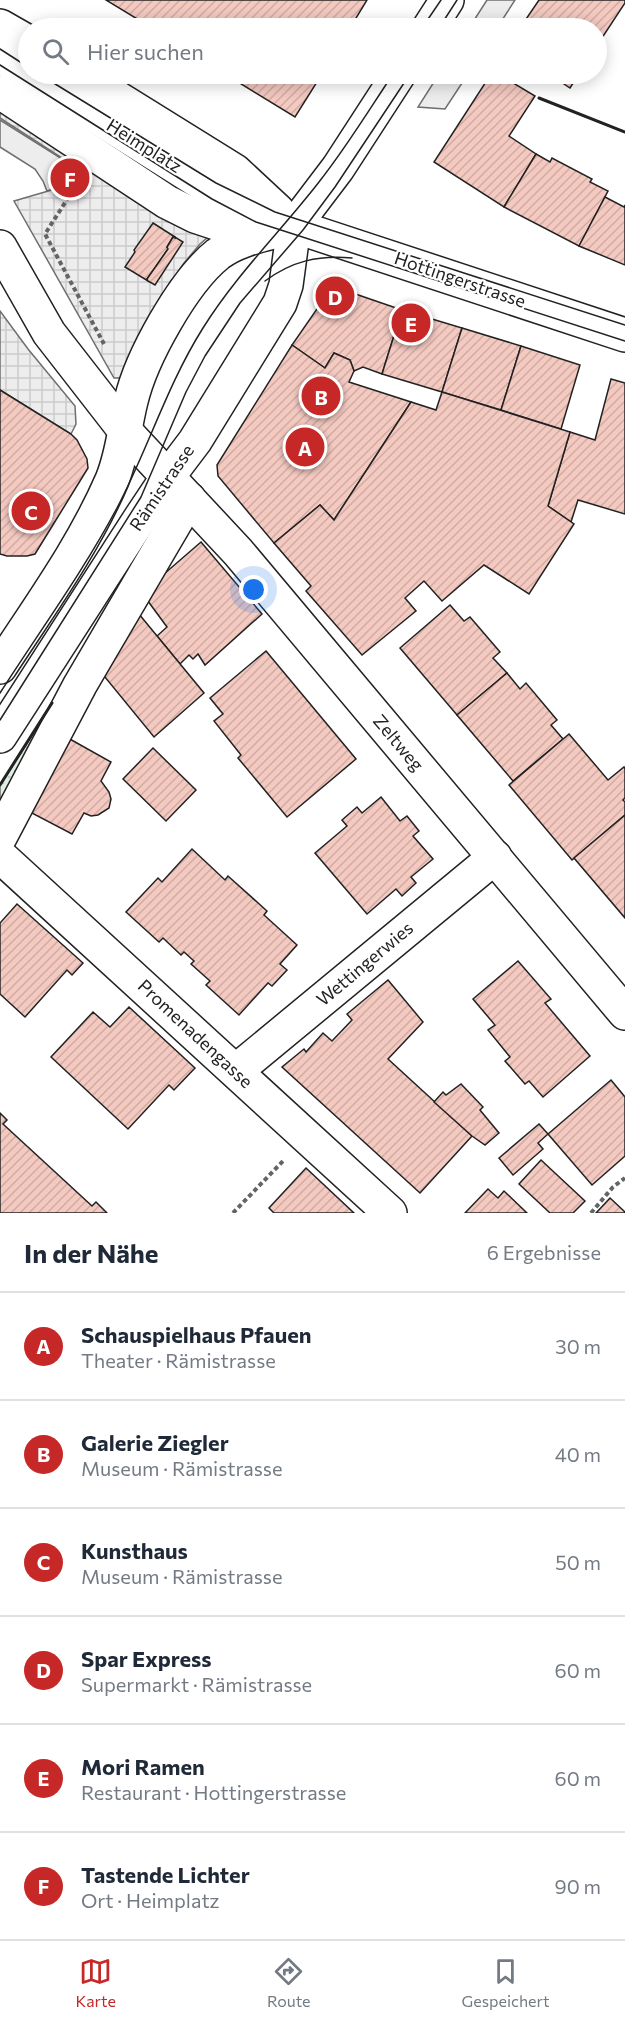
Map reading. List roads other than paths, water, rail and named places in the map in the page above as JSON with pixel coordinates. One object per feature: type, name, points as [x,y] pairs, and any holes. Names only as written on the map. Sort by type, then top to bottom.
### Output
[{"type":"street","points":[[435,18],[447,0]]},
{"type":"street","points":[[0,26],[18,36]]},
{"type":"street","name":"Heimplatz","points":[[0,56],[18,67]]},
{"type":"street","name":"Heimplatz","points":[[44,84],[211,189],[253,210],[294,226]]},
{"type":"street","name":"Heimplatz","points":[[95,84],[235,171],[294,226]]},
{"type":"street","name":"Rämistrasse","points":[[0,736],[178,489],[195,441],[280,303],[286,285],[294,226],[338,168],[393,84]]},
{"type":"street","name":"Heimplatz","points":[[0,92],[167,202],[195,216],[216,223],[294,226]]},
{"type":"street","points":[[0,667],[89,527],[112,480],[122,453],[130,403],[136,382],[177,302],[201,270],[218,254],[236,243],[294,226]]},
{"type":"street","name":"Hottingerstrasse","points":[[294,226],[625,335]]},
{"type":"street","points":[[0,247],[49,333],[126,432],[178,489],[80,685],[0,837]]},
{"type":"street","name":"Zeltweg","points":[[178,489],[245,561],[625,1013]]},
{"type":"street","name":"Promenadengasse","points":[[0,856],[390,1213]]},
{"type":"street","name":"Wettingerwies","points":[[236,1071],[495,857]]},
{"type":"tram line","points":[[429,18],[441,0]]},
{"type":"tram line","points":[[445,18],[457,0]]},
{"type":"tram line","points":[[0,49],[18,61]]},
{"type":"tram line","points":[[0,65],[18,76]]},
{"type":"tram line","points":[[30,84],[212,199],[256,222],[625,341]]},
{"type":"tram line","points":[[55,84],[216,183],[275,212],[625,325]]},
{"type":"tram line","points":[[0,693],[104,532],[128,486],[168,394],[203,328],[244,271],[329,169],[386,84]]},
{"type":"tram line","points":[[0,720],[141,497],[186,392],[205,356],[240,303],[303,230],[335,187],[403,84]]},
{"type":"tram line","points":[[265,281],[295,264],[306,261],[352,258]]},
{"type":"place","name":"Tastende Lichter","points":[[70,178]]},
{"type":"place","name":"Spar Express","points":[[335,296]]},
{"type":"place","name":"Mori Ramen","points":[[411,323]]},
{"type":"place","name":"Galerie Ziegler","points":[[321,396]]},
{"type":"place","name":"Schauspielhaus Pfauen","points":[[305,447]]},
{"type":"place","name":"Kunsthaus","points":[[31,511]]}]
